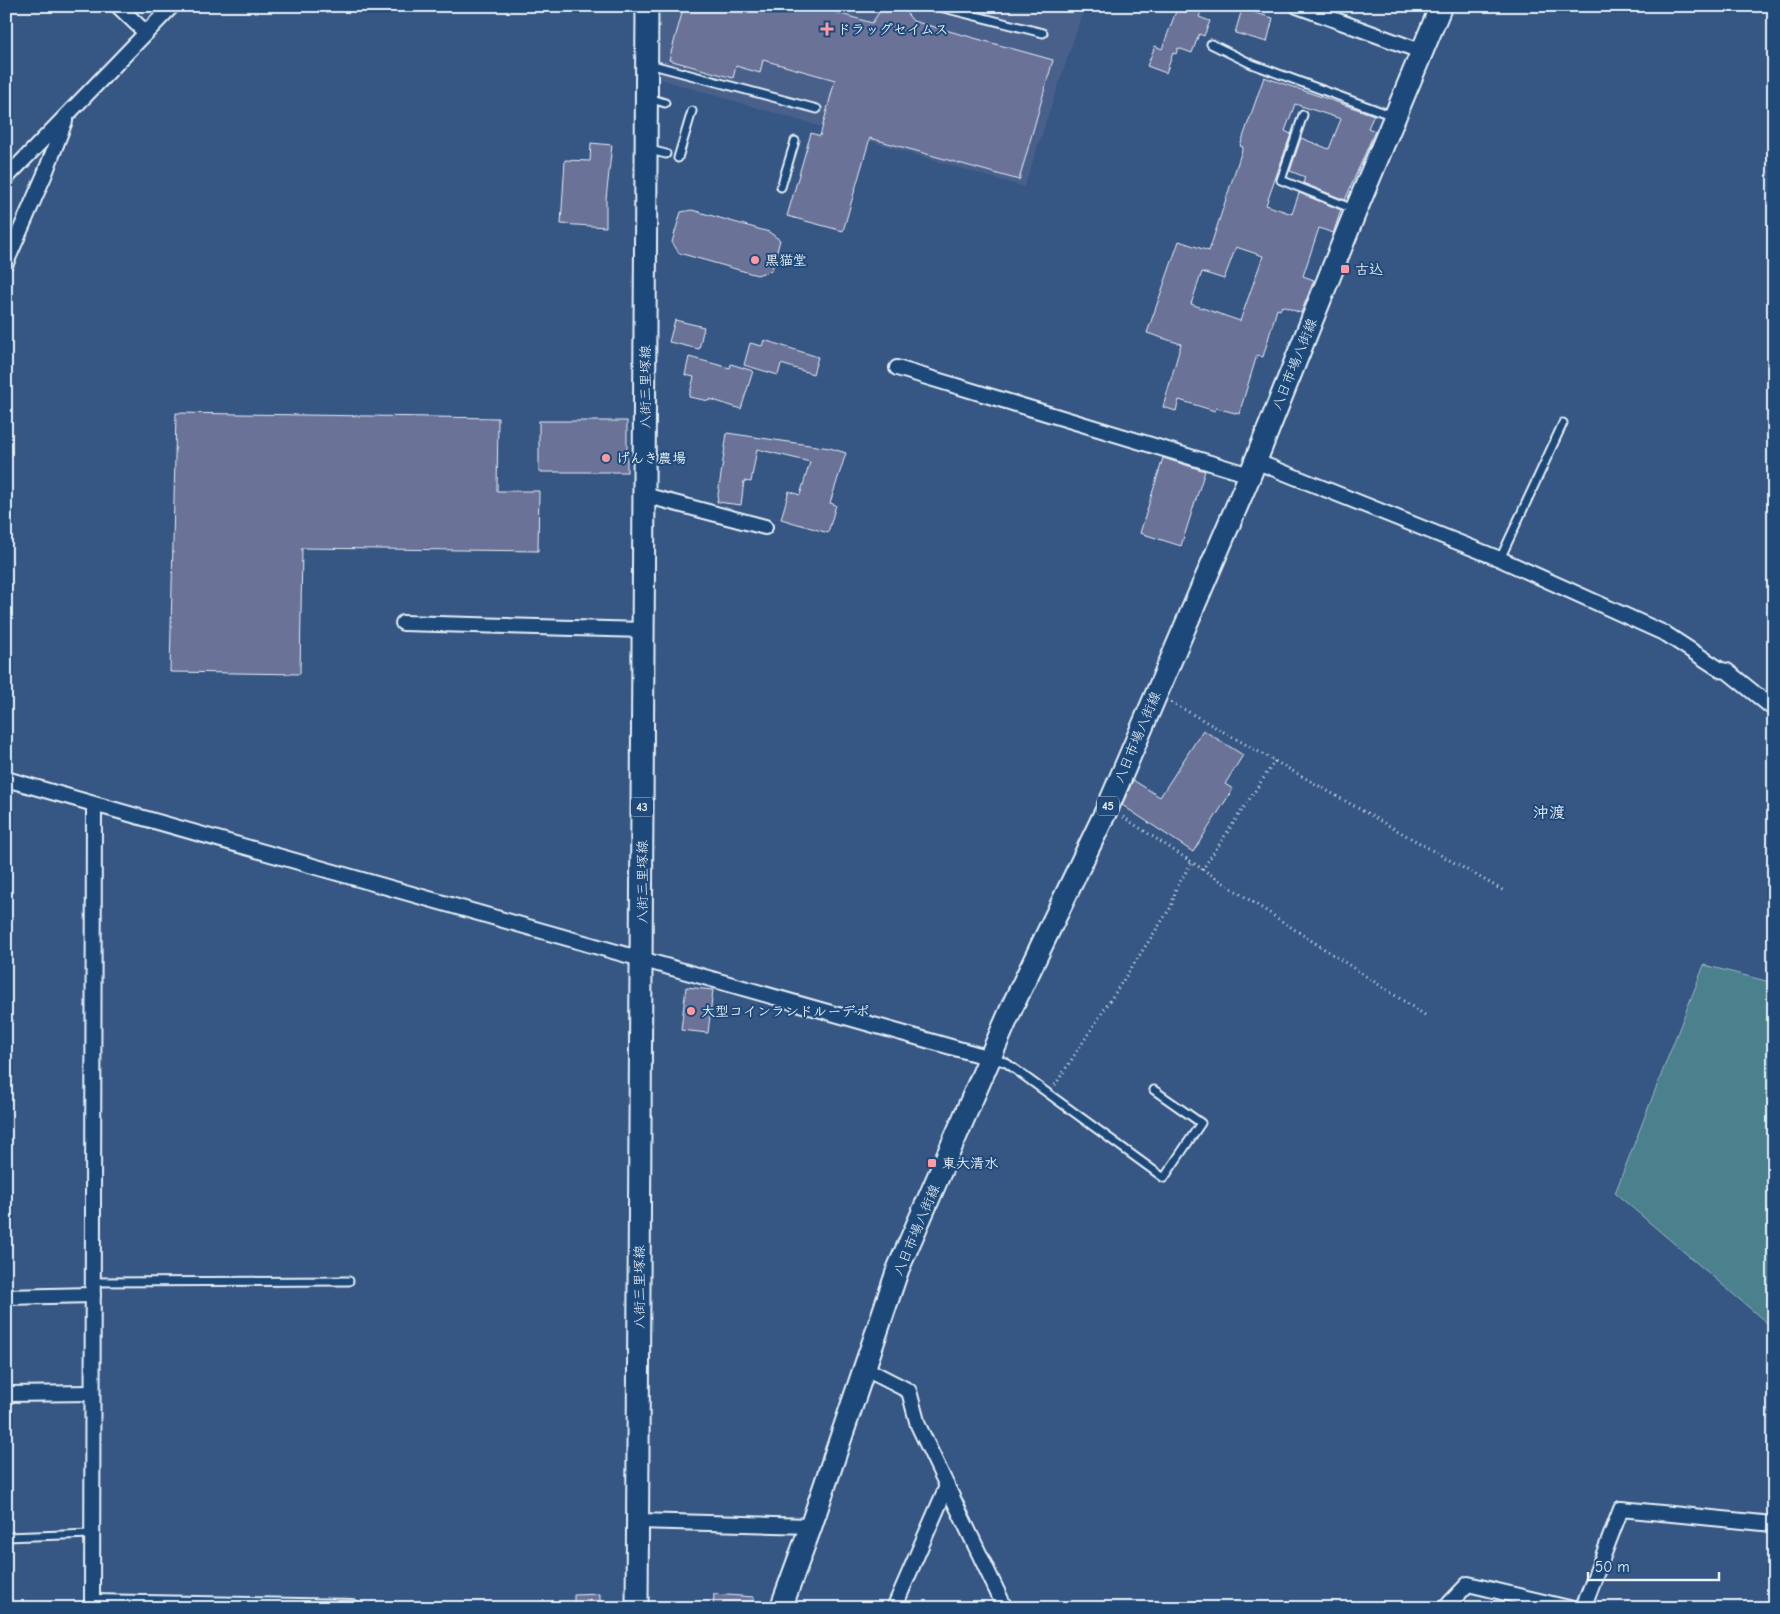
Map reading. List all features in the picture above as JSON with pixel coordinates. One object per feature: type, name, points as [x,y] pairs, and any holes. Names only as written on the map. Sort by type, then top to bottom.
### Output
[{"type":"main road","name":"八街三里塚線","points":[[637,1608],[644,495],[657,151],[656,100],[647,63],[647,6]]},
{"type":"main road","name":"八日市場八街線","points":[[785,1606],[898,1269],[1012,1006],[1108,807],[1253,468],[1356,210],[1441,6]]},
{"type":"street","points":[[118,6],[146,33]]},
{"type":"street","points":[[6,178],[172,6]]},
{"type":"street","points":[[1297,6],[1423,52]]},
{"type":"street","points":[[6,263],[44,176],[67,115]]},
{"type":"street","points":[[897,368],[1253,468],[1500,559],[1666,634],[1721,670],[1727,671],[1774,709]]},
{"type":"street","points":[[644,495],[765,527]]},
{"type":"street","points":[[403,623],[643,630]]},
{"type":"street","points":[[6,779],[642,961],[990,1058]]},
{"type":"street","points":[[94,805],[92,1605],[352,1607]]},
{"type":"street","points":[[6,1297],[92,1289]]},
{"type":"street","points":[[866,1369],[909,1391],[918,1425],[1005,1608]]},
{"type":"street","points":[[6,1394],[92,1393]]},
{"type":"street","points":[[894,1608],[947,1486]]},
{"type":"street","points":[[1583,1608],[1621,1509],[1773,1524]]},
{"type":"street","points":[[638,1521],[811,1526]]},
{"type":"street","points":[[1445,1608],[1468,1584],[1569,1608]]},
{"type":"lane","points":[[936,6],[1043,33]]},
{"type":"lane","points":[[1211,44],[1252,64],[1396,116]]},
{"type":"lane","points":[[647,63],[817,109]]},
{"type":"lane","points":[[678,158],[692,111]]},
{"type":"lane","points":[[1304,115],[1281,180],[1356,210]]},
{"type":"lane","points":[[781,187],[795,141]]},
{"type":"lane","points":[[1500,559],[1563,423]]},
{"type":"lane","points":[[990,1058],[1004,1062],[1164,1178],[1201,1123],[1154,1090]]},
{"type":"lane","points":[[92,1289],[349,1280]]},
{"type":"lane","points":[[6,1537],[92,1534]]},
{"type":"path","points":[[1155,694],[1504,891]]},
{"type":"path","points":[[1202,870],[1275,761]]},
{"type":"path","points":[[1108,807],[1425,1015]]},
{"type":"path","points":[[1049,1094],[1171,907],[1176,888],[1191,863]]},
{"type":"shaded area","points":[[660,6],[1085,6],[1024,187],[660,79]]},
{"type":"green space","points":[[1704,965],[1774,983],[1774,1329],[1615,1193]]},
{"type":"building","points":[[684,6],[814,6],[872,23],[882,8],[901,6],[913,21],[1053,60],[1019,180],[870,138],[843,231],[787,216],[811,133],[820,136],[835,80],[763,60],[760,73],[736,66],[733,78],[669,60]]},
{"type":"building","points":[[1178,6],[1203,6],[1199,17],[1210,21],[1204,36],[1199,34],[1192,53],[1178,48],[1176,54],[1173,53],[1166,73],[1147,66],[1155,46],[1162,49]]},
{"type":"building","points":[[1242,9],[1273,18],[1267,42],[1235,33]]},
{"type":"building","points":[[1264,77],[1374,115],[1368,128],[1375,131],[1345,200],[1303,183],[1305,177],[1290,171],[1301,138],[1329,149],[1341,119],[1295,104],[1285,131],[1291,134],[1266,205],[1292,214],[1299,193],[1341,210],[1334,231],[1333,233],[1319,228],[1303,276],[1314,280],[1301,313],[1282,306],[1280,310],[1277,309],[1263,357],[1257,355],[1239,414],[1216,408],[1215,411],[1179,400],[1176,411],[1163,407],[1181,344],[1147,333],[1179,241],[1209,251],[1243,147],[1240,146]],"holes":[[[1236,247],[1263,256],[1240,321],[1191,304],[1202,272],[1224,279]]]},
{"type":"building","points":[[591,143],[612,145],[606,199],[606,227],[561,224],[565,160],[590,161]]},
{"type":"building","points":[[692,210],[769,232],[780,240],[772,270],[757,275],[679,253],[672,242],[681,212]]},
{"type":"building","points":[[675,320],[704,327],[699,349],[669,342]]},
{"type":"building","points":[[764,340],[818,357],[813,374],[781,364],[778,375],[744,365],[750,343],[762,346]]},
{"type":"building","points":[[689,357],[730,368],[731,364],[753,371],[741,409],[710,399],[709,401],[689,397],[694,377],[685,375]]},
{"type":"building","points":[[176,413],[498,418],[497,491],[539,491],[538,551],[302,548],[300,674],[170,672]]},
{"type":"building","points":[[539,421],[627,421],[627,472],[539,472]]},
{"type":"building","points":[[727,433],[830,448],[846,453],[830,503],[836,505],[828,533],[781,519],[789,491],[800,495],[810,462],[757,449],[751,482],[744,481],[741,505],[717,502]]},
{"type":"building","points":[[1163,458],[1205,471],[1181,546],[1140,533]]},
{"type":"building","points":[[1203,730],[1243,755],[1225,784],[1233,789],[1193,852],[1122,805],[1133,780],[1160,797]]},
{"type":"building","points":[[686,987],[713,990],[708,1033],[681,1030]]},
{"type":"building","points":[[600,1594],[600,1608],[574,1608],[574,1595]]},
{"type":"building","points":[[714,1594],[754,1597],[754,1608],[713,1608]]},
{"type":"place","name":"ドラッグセイムス","points":[[827,29]]},
{"type":"place","name":"黒猫堂","points":[[755,260]]},
{"type":"place","name":"古込","points":[[1345,269]]},
{"type":"place","name":"げんき農場","points":[[606,458]]},
{"type":"place","name":"大型コインランドルーデポ","points":[[691,1011]]},
{"type":"place","name":"東大清水","points":[[932,1163]]},
{"type":"district","name":"沖渡","points":[[1549,812]]}]
